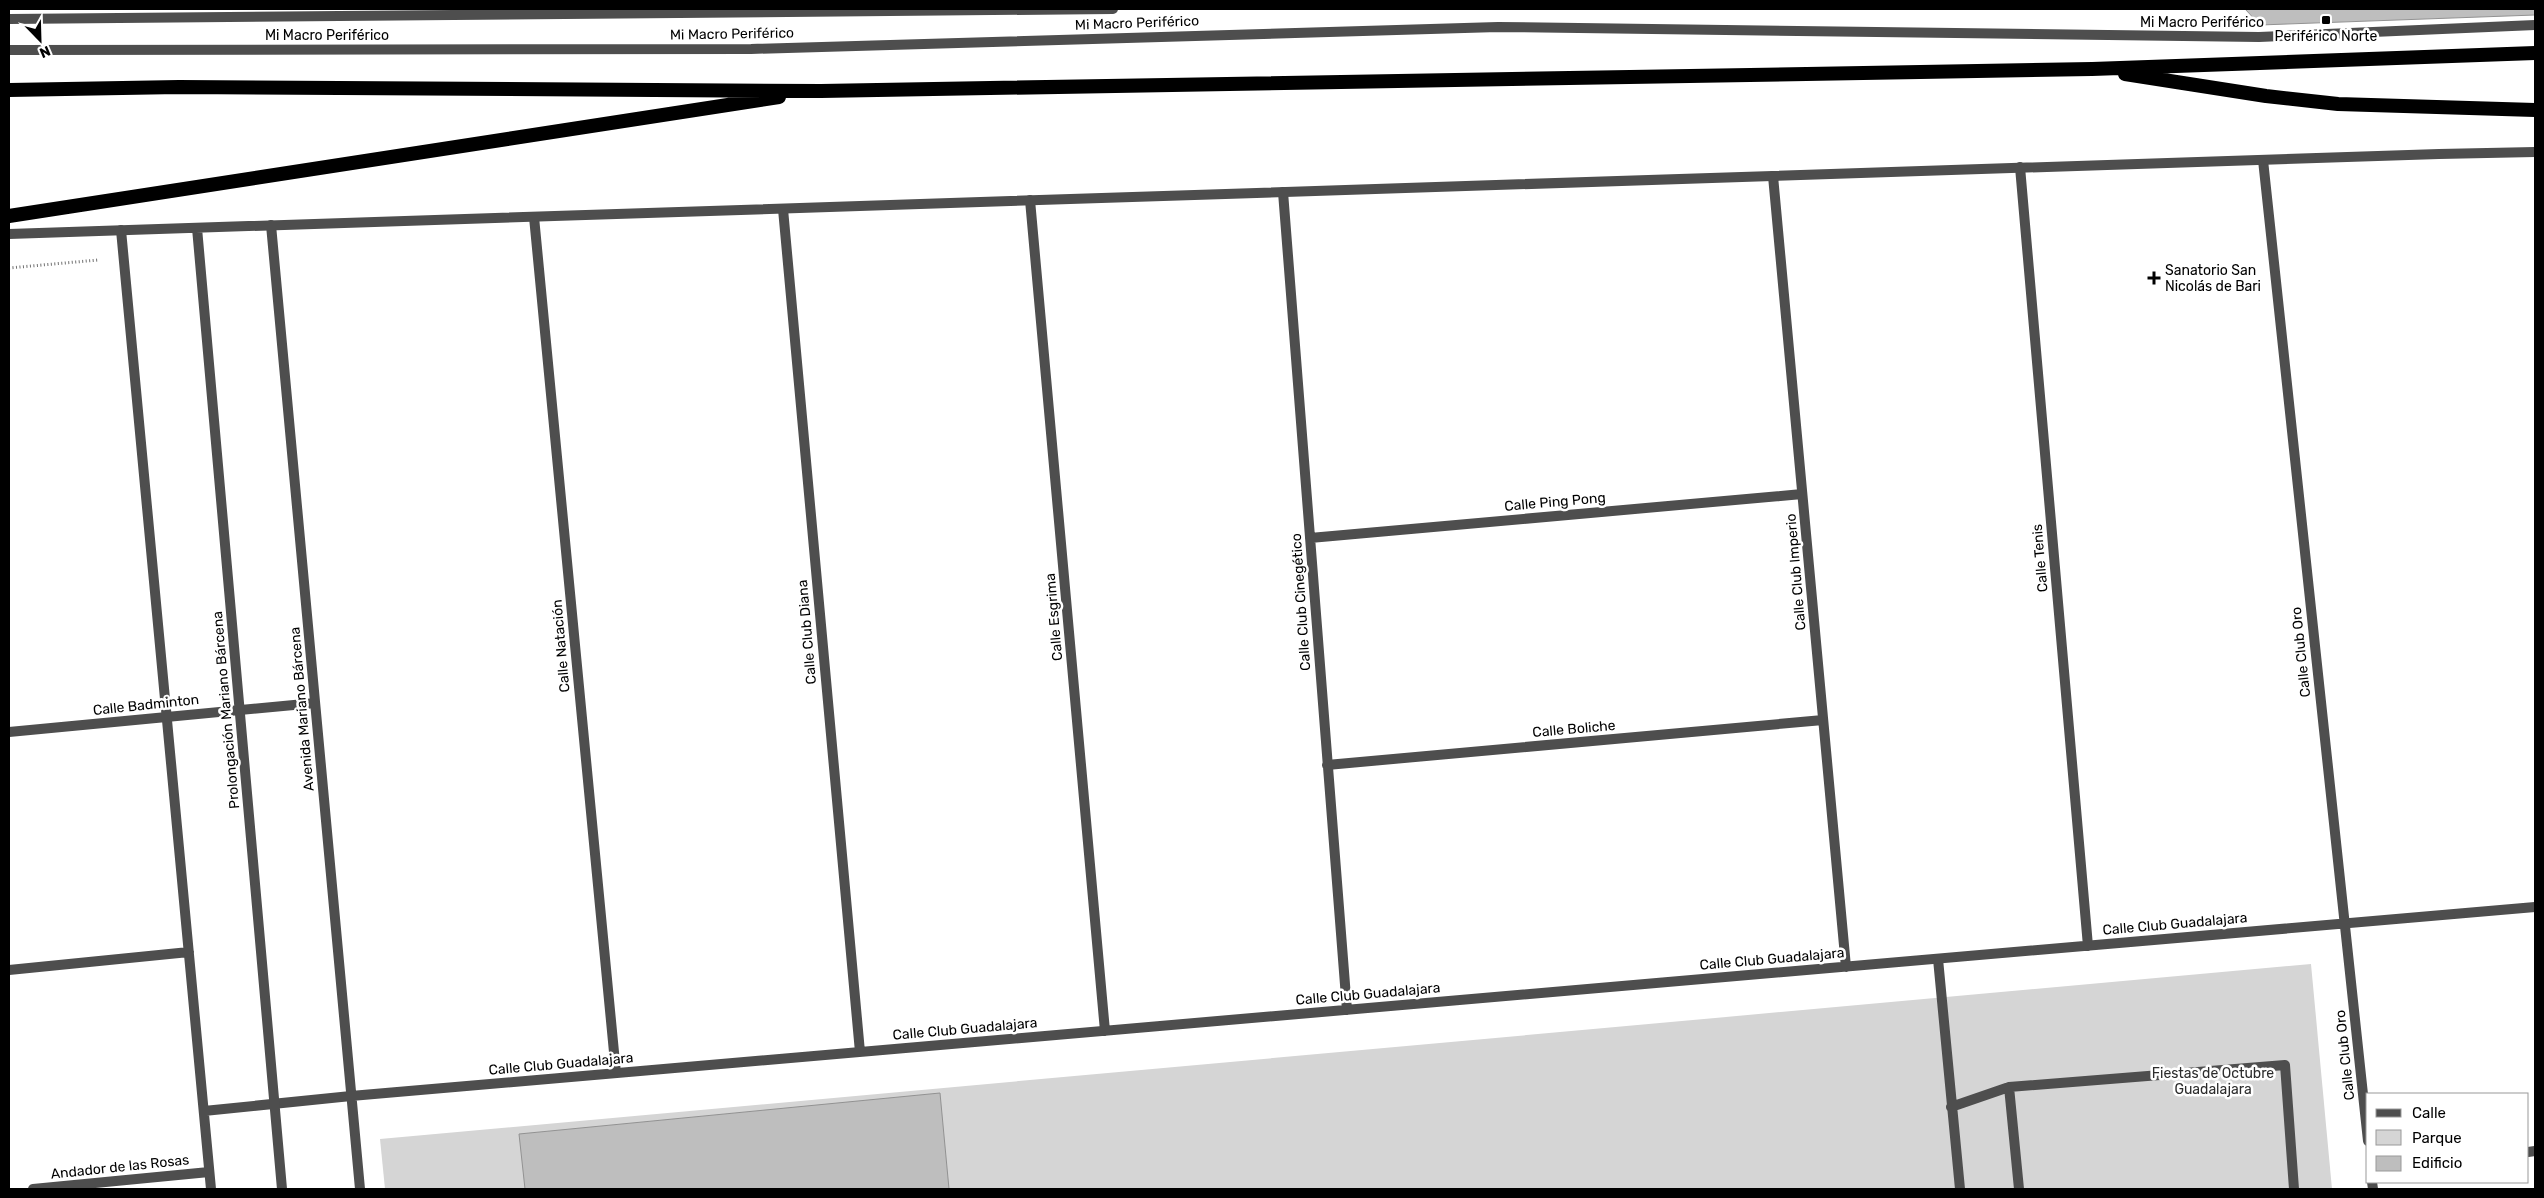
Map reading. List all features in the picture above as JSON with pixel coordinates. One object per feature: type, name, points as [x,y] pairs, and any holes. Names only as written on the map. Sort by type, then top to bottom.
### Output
[{"type":"highway","points":[[9,90],[189,87],[821,91],[2092,69],[2535,53]]},
{"type":"highway","points":[[2092,69],[2266,96],[2338,104],[2535,110]]},
{"type":"highway","points":[[9,216],[821,91]]},
{"type":"street","name":"Mi Macro Periférico","points":[[9,19],[1113,9]]},
{"type":"street","name":"Mi Macro Periférico","points":[[9,50],[751,48],[1498,27],[2259,37],[2535,25]]},
{"type":"street","points":[[9,234],[2020,167],[2535,152]]},
{"type":"street","name":"Calle Club Oro","points":[[2263,160],[2366,1123]]},
{"type":"street","name":"Calle Tenis","points":[[2020,167],[2088,946]]},
{"type":"street","name":"Calle Club Imperio","points":[[1773,176],[1846,967]]},
{"type":"street","name":"Calle Club Cinegético","points":[[1283,192],[1346,1010]]},
{"type":"street","name":"Calle Esgrima","points":[[1030,200],[1106,1031]]},
{"type":"street","name":"Calle Club Diana","points":[[782,209],[860,1052]]},
{"type":"street","name":"Calle Natación","points":[[534,217],[616,1073]]},
{"type":"street","name":"Avenida Mariano Bárcena","points":[[271,226],[360,1189]]},
{"type":"street","name":"Prolongación Mariano Bárcena","points":[[197,228],[282,1189]]},
{"type":"street","points":[[121,230],[211,1189]]},
{"type":"street","name":"Calle Ping Pong","points":[[1310,538],[1802,494]]},
{"type":"street","name":"Calle Badminton","points":[[9,732],[315,703]]},
{"type":"street","name":"Calle Boliche","points":[[1328,765],[1823,720]]},
{"type":"street","name":"Calle Club Guadalajara","points":[[204,1111],[351,1096],[2535,907]]},
{"type":"street","points":[[9,970],[189,952]]},
{"type":"street","points":[[1938,959],[1950,1106],[1960,1189]]},
{"type":"street","points":[[1950,1106],[2009,1087],[2285,1065],[2294,1189]]},
{"type":"street","points":[[2009,1087],[2019,1189]]},
{"type":"street","name":"Andador de las Rosas","points":[[33,1189],[209,1172]]},
{"type":"green space","name":"Fiestas de Octubre Guadalajara","points":[[2311,964],[2332,1189],[385,1189],[380,1139]]},
{"type":"building","name":"Periférico Norte","points":[[2245,9],[2535,9],[2535,15],[2260,25]]},
{"type":"building","points":[[940,1093],[949,1189],[525,1189],[519,1134]]},
{"type":"place","name":"Periférico Norte","points":[[2326,20]]},
{"type":"place","name":"Sanatorio San Nicolás de Bari","points":[[2154,278]]}]
